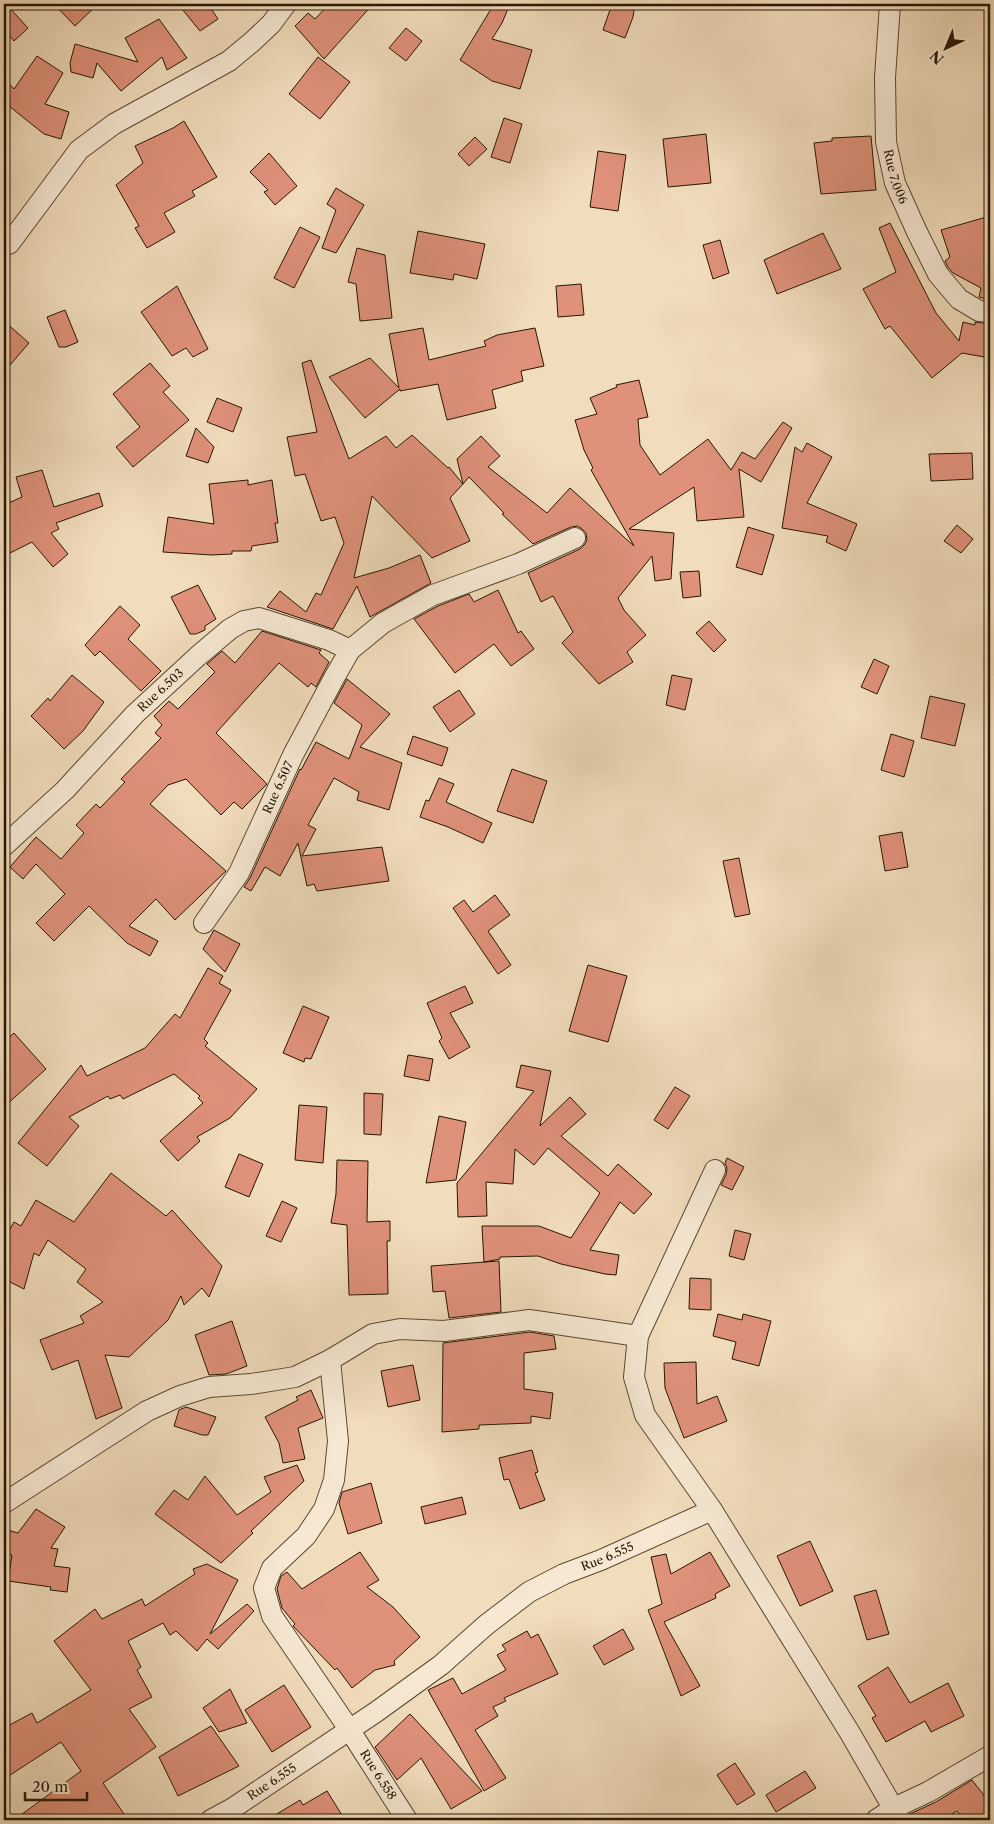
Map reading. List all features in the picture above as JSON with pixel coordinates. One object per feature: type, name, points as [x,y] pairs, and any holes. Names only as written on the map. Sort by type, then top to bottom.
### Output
[{"type":"street","points":[[4,246],[8,244],[79,150],[114,124],[229,61],[271,24],[286,4]]},
{"type":"street","name":"Rue 7.006","points":[[890,4],[885,78],[886,142],[895,183],[938,274],[959,299],[979,310],[990,312]]},
{"type":"street","points":[[350,650],[383,623],[433,595],[518,564],[574,538]]},
{"type":"street","name":"Rue 6.503","points":[[4,846],[65,790],[135,714],[198,656],[244,621],[259,618],[329,640],[350,650]]},
{"type":"street","name":"Rue 6.507","points":[[204,923],[239,873],[306,730],[350,650]]},
{"type":"street","points":[[715,1170],[638,1336],[634,1377],[645,1415],[712,1510],[850,1732],[897,1814]]},
{"type":"street","points":[[4,1503],[85,1449],[147,1411],[180,1396],[209,1387],[251,1384],[295,1377],[330,1360],[373,1334],[400,1329],[444,1331],[529,1320],[638,1336]]},
{"type":"street","name":"Rue 6.558","points":[[330,1360],[338,1441],[334,1480],[324,1509],[306,1536],[272,1568],[264,1588],[272,1616],[349,1729],[407,1820]]},
{"type":"street","name":"Rue 6.555","points":[[211,1820],[278,1778],[376,1712],[441,1665],[486,1625],[529,1592],[564,1574],[601,1560],[712,1510]]},
{"type":"street","points":[[876,1820],[897,1814],[928,1792],[990,1756]]},
{"type":"building","points":[[4,4],[28,28],[14,41],[4,29]]},
{"type":"building","points":[[54,4],[98,4],[75,26]]},
{"type":"building","points":[[178,4],[208,4],[218,19],[200,31]]},
{"type":"building","points":[[329,4],[373,4],[324,59],[295,26],[308,13],[315,19]]},
{"type":"building","points":[[494,4],[510,4],[502,23],[492,39],[532,50],[520,89],[492,81],[460,60]]},
{"type":"building","points":[[612,4],[635,4],[633,17],[625,38],[603,30]]},
{"type":"building","points":[[159,19],[187,58],[167,70],[162,57],[121,91],[97,63],[93,78],[71,72],[70,63],[75,44],[138,62],[125,38]]},
{"type":"building","points":[[406,28],[422,41],[406,61],[389,48]]},
{"type":"building","points":[[37,56],[63,73],[45,104],[69,112],[61,139],[44,134],[4,102],[4,78],[14,89]]},
{"type":"building","points":[[318,57],[350,82],[320,119],[289,94]]},
{"type":"building","points":[[504,118],[522,124],[510,163],[491,157]]},
{"type":"building","points":[[184,121],[217,177],[192,191],[195,196],[164,213],[175,232],[147,248],[135,228],[139,226],[116,185],[143,163],[135,146]]},
{"type":"building","points":[[706,134],[711,183],[668,187],[663,139]]},
{"type":"building","points":[[871,136],[876,190],[821,194],[814,143],[832,141],[832,138]]},
{"type":"building","points":[[475,137],[487,149],[469,166],[458,154]]},
{"type":"building","points":[[598,151],[626,155],[618,211],[590,207]]},
{"type":"building","points":[[269,153],[297,186],[275,205],[264,192],[268,190],[250,172]]},
{"type":"building","points":[[336,188],[364,205],[336,253],[322,248],[336,210],[327,204]]},
{"type":"building","points":[[990,216],[990,300],[979,297],[981,288],[953,273],[948,267],[945,261],[950,257],[941,230]]},
{"type":"building","points":[[890,223],[936,313],[959,341],[963,322],[975,325],[975,322],[990,324],[990,358],[962,353],[932,378],[890,326],[885,329],[863,289],[896,272],[879,228]]},
{"type":"building","points":[[300,227],[320,237],[294,288],[274,278]]},
{"type":"building","points":[[418,231],[485,244],[477,279],[454,274],[453,280],[410,273]]},
{"type":"building","points":[[823,233],[841,269],[777,294],[764,260]]},
{"type":"building","points":[[720,240],[729,273],[713,279],[703,245]]},
{"type":"building","points":[[357,248],[385,255],[392,318],[360,321],[356,284],[348,282]]},
{"type":"building","points":[[581,284],[584,315],[558,317],[556,286]]},
{"type":"building","points":[[177,286],[208,349],[193,357],[186,348],[172,356],[141,312]]},
{"type":"building","points":[[65,310],[78,342],[66,347],[59,347],[47,317]]},
{"type":"building","points":[[4,321],[29,343],[4,372]]},
{"type":"building","points":[[423,328],[429,360],[486,346],[484,341],[497,335],[535,328],[544,366],[521,371],[523,381],[492,390],[496,408],[447,420],[438,384],[400,391],[400,389],[365,418],[329,377],[370,358],[399,388],[389,334]]},
{"type":"building","points":[[311,360],[349,459],[386,436],[396,448],[412,435],[449,467],[463,484],[450,498],[470,541],[432,558],[372,496],[354,578],[389,568],[420,555],[431,583],[370,617],[357,586],[333,629],[267,607],[280,591],[306,612],[316,593],[321,595],[344,543],[335,517],[321,521],[305,474],[295,476],[287,437],[317,432],[302,363]]},
{"type":"building","points":[[150,363],[170,386],[163,392],[189,420],[133,467],[116,447],[140,427],[113,394]]},
{"type":"building","points":[[639,380],[648,417],[638,419],[640,445],[660,475],[708,439],[731,470],[742,452],[755,459],[783,422],[792,428],[761,482],[739,469],[744,517],[697,521],[694,487],[629,529],[674,533],[671,579],[655,581],[652,556],[618,598],[624,610],[646,635],[627,652],[633,662],[599,684],[562,643],[573,632],[553,596],[541,602],[528,573],[580,549],[587,540],[586,533],[577,526],[571,527],[533,544],[502,514],[504,513],[469,477],[463,484],[457,459],[481,436],[500,456],[488,467],[547,513],[570,488],[634,546],[591,470],[593,468],[584,450],[575,420],[597,414],[590,398],[617,387],[616,385]]},
{"type":"building","points":[[217,398],[242,408],[233,432],[207,422]]},
{"type":"building","points":[[196,428],[214,447],[208,463],[186,456]]},
{"type":"building","points":[[807,443],[832,457],[807,503],[857,524],[846,551],[826,542],[828,536],[782,528],[795,447],[802,452]]},
{"type":"building","points":[[972,453],[973,479],[931,481],[929,454]]},
{"type":"building","points":[[42,470],[54,507],[99,493],[103,506],[56,523],[59,529],[51,533],[68,554],[53,567],[32,542],[4,556],[4,505],[22,497],[16,477]]},
{"type":"building","points":[[248,480],[248,485],[272,480],[278,523],[275,523],[278,542],[252,546],[251,551],[232,551],[232,554],[212,555],[163,552],[168,517],[214,524],[209,484]]},
{"type":"building","points":[[957,525],[973,539],[961,553],[944,541]]},
{"type":"building","points":[[748,527],[774,535],[762,575],[736,567]]},
{"type":"building","points":[[699,571],[701,596],[683,598],[680,572]]},
{"type":"building","points":[[198,585],[216,619],[205,626],[205,630],[196,634],[190,634],[171,597]]},
{"type":"building","points":[[498,590],[518,633],[521,631],[534,649],[511,666],[494,644],[455,673],[414,619],[438,606],[469,594],[474,602]]},
{"type":"building","points":[[120,606],[140,625],[128,639],[161,671],[141,691],[100,651],[95,656],[85,645]]},
{"type":"building","points":[[709,621],[726,640],[714,652],[696,633]]},
{"type":"building","points":[[262,631],[321,650],[319,653],[329,662],[316,687],[311,683],[308,687],[279,663],[216,733],[267,784],[242,809],[234,802],[221,815],[186,779],[168,785],[150,804],[226,871],[175,920],[156,899],[129,926],[158,941],[150,956],[127,943],[89,906],[54,941],[36,923],[65,894],[36,864],[23,879],[10,867],[36,837],[61,859],[84,833],[76,825],[96,804],[100,808],[125,782],[121,779],[161,738],[155,733],[162,725],[154,716],[169,701],[178,709],[215,672],[207,664],[222,651],[235,663]]},
{"type":"building","points":[[874,659],[889,666],[877,694],[861,687]]},
{"type":"building","points":[[72,675],[104,702],[83,731],[64,749],[31,716],[48,698],[50,701]]},
{"type":"building","points":[[672,675],[692,679],[685,710],[666,705]]},
{"type":"building","points":[[347,679],[390,714],[360,747],[402,763],[389,810],[357,800],[359,792],[334,778],[308,825],[316,829],[302,856],[382,847],[389,881],[317,891],[314,884],[307,886],[298,843],[280,876],[265,867],[251,891],[244,887],[250,878],[300,769],[316,742],[349,759],[362,725],[334,703]]},
{"type":"building","points":[[459,690],[475,714],[450,732],[433,707]]},
{"type":"building","points":[[930,696],[965,704],[955,746],[921,738]]},
{"type":"building","points":[[891,734],[914,741],[904,777],[881,770]]},
{"type":"building","points":[[413,736],[448,748],[442,766],[407,754]]},
{"type":"building","points":[[512,769],[547,781],[533,823],[497,811]]},
{"type":"building","points":[[439,778],[454,784],[446,802],[492,823],[483,843],[420,817],[426,800],[429,801]]},
{"type":"building","points":[[902,832],[908,867],[885,871],[879,836]]},
{"type":"building","points":[[739,858],[750,914],[735,917],[723,861]]},
{"type":"building","points":[[495,895],[510,915],[488,931],[511,965],[498,974],[453,908],[464,900],[473,912]]},
{"type":"building","points":[[214,930],[240,944],[225,972],[203,949]]},
{"type":"building","points":[[588,965],[627,976],[608,1042],[569,1031]]},
{"type":"building","points":[[208,968],[223,976],[219,983],[231,990],[204,1039],[208,1043],[205,1046],[257,1089],[230,1118],[197,1137],[200,1141],[178,1161],[160,1141],[203,1103],[198,1098],[200,1096],[174,1074],[123,1099],[120,1095],[110,1099],[108,1096],[69,1117],[79,1126],[47,1166],[18,1143],[81,1065],[87,1076],[145,1048],[175,1014],[180,1018]]},
{"type":"building","points":[[465,986],[473,1003],[450,1013],[470,1047],[449,1059],[439,1041],[442,1038],[427,1003]]},
{"type":"building","points":[[303,1006],[329,1017],[311,1059],[305,1058],[304,1062],[283,1053]]},
{"type":"building","points":[[14,1033],[46,1069],[4,1107],[4,1042]]},
{"type":"building","points":[[408,1055],[433,1059],[429,1081],[404,1076]]},
{"type":"building","points":[[521,1065],[551,1071],[540,1126],[570,1097],[586,1114],[561,1136],[608,1176],[618,1164],[652,1194],[634,1214],[620,1202],[590,1250],[619,1255],[616,1275],[561,1264],[538,1256],[500,1257],[500,1259],[484,1262],[482,1226],[539,1226],[571,1238],[600,1193],[548,1148],[534,1165],[515,1149],[513,1184],[486,1182],[487,1216],[458,1217],[457,1183],[534,1091],[516,1087]]},
{"type":"building","points":[[675,1087],[690,1096],[668,1129],[654,1120]]},
{"type":"building","points":[[364,1093],[383,1094],[381,1135],[364,1134]]},
{"type":"building","points":[[299,1105],[327,1107],[323,1163],[295,1160]]},
{"type":"building","points":[[439,1116],[466,1122],[456,1180],[426,1183]]},
{"type":"building","points":[[239,1154],[263,1164],[249,1197],[225,1187]]},
{"type":"building","points":[[727,1158],[744,1167],[732,1190],[721,1185],[726,1175],[727,1168],[725,1163]]},
{"type":"building","points":[[337,1160],[368,1161],[367,1222],[390,1221],[390,1241],[387,1241],[388,1294],[349,1295],[347,1225],[331,1223],[336,1194]]},
{"type":"building","points":[[111,1173],[166,1216],[172,1210],[222,1266],[209,1297],[202,1288],[184,1305],[181,1296],[168,1320],[129,1357],[105,1355],[122,1408],[96,1419],[78,1360],[52,1370],[40,1340],[84,1323],[80,1316],[103,1302],[77,1282],[86,1269],[48,1240],[39,1256],[34,1253],[24,1289],[4,1279],[4,1240],[14,1222],[21,1226],[36,1200],[74,1222]]},
{"type":"building","points":[[282,1201],[297,1208],[281,1242],[266,1236]]},
{"type":"building","points":[[735,1230],[751,1234],[744,1260],[729,1256]]},
{"type":"building","points":[[499,1261],[501,1312],[449,1318],[445,1291],[433,1292],[431,1266]]},
{"type":"building","points":[[690,1278],[711,1279],[711,1310],[689,1309]]},
{"type":"building","points":[[718,1314],[742,1320],[743,1314],[771,1321],[759,1366],[732,1359],[736,1342],[713,1336]]},
{"type":"building","points":[[232,1321],[247,1366],[226,1374],[209,1375],[195,1335]]},
{"type":"building","points":[[530,1332],[554,1336],[556,1349],[524,1353],[524,1389],[553,1393],[550,1419],[531,1416],[531,1423],[479,1425],[479,1429],[442,1432],[443,1343]]},
{"type":"building","points":[[696,1362],[697,1404],[717,1396],[727,1421],[684,1438],[665,1388],[664,1363]]},
{"type":"building","points":[[413,1365],[420,1400],[388,1407],[381,1371]]},
{"type":"building","points":[[311,1390],[323,1418],[298,1428],[305,1459],[283,1463],[279,1443],[265,1417],[298,1400],[296,1397]]},
{"type":"building","points":[[186,1407],[216,1417],[208,1435],[202,1435],[174,1426],[179,1410]]},
{"type":"building","points":[[532,1450],[538,1472],[535,1473],[545,1500],[520,1509],[509,1479],[504,1480],[499,1458]]},
{"type":"building","points":[[297,1465],[304,1481],[251,1531],[253,1533],[221,1563],[155,1514],[174,1490],[188,1500],[205,1476],[237,1515],[271,1492],[264,1477]]},
{"type":"building","points":[[371,1483],[382,1523],[348,1534],[339,1503],[342,1492]]},
{"type":"building","points":[[462,1497],[466,1514],[425,1524],[421,1507]]},
{"type":"building","points":[[36,1509],[65,1527],[51,1548],[58,1549],[54,1566],[70,1568],[67,1592],[50,1590],[51,1587],[8,1581],[12,1555],[4,1553],[4,1529],[18,1533]]},
{"type":"building","points":[[810,1541],[833,1591],[800,1606],[777,1556]]},
{"type":"building","points":[[360,1552],[379,1580],[367,1587],[393,1607],[420,1637],[394,1661],[395,1665],[375,1670],[352,1688],[337,1668],[335,1670],[293,1626],[295,1624],[282,1608],[277,1589],[281,1576],[287,1572],[302,1589]]},
{"type":"building","points":[[710,1552],[730,1586],[715,1594],[716,1598],[664,1622],[700,1686],[681,1696],[648,1610],[662,1604],[651,1557],[666,1554],[671,1574]]},
{"type":"building","points":[[207,1564],[238,1580],[210,1634],[247,1604],[254,1611],[218,1649],[207,1639],[197,1651],[176,1631],[170,1635],[163,1623],[128,1641],[141,1667],[137,1670],[152,1697],[129,1709],[156,1747],[103,1783],[128,1820],[14,1820],[81,1771],[61,1742],[4,1779],[4,1728],[32,1713],[37,1723],[91,1690],[54,1641],[95,1609],[102,1619],[142,1599],[145,1606],[195,1574],[193,1569]]},
{"type":"building","points":[[876,1590],[889,1634],[867,1640],[854,1596]]},
{"type":"building","points":[[623,1629],[634,1649],[604,1665],[593,1646]]},
{"type":"building","points":[[527,1631],[531,1638],[538,1634],[558,1674],[504,1698],[506,1701],[493,1707],[498,1716],[475,1730],[506,1778],[484,1791],[428,1690],[453,1678],[462,1694],[506,1670],[497,1655],[506,1650],[502,1645]]},
{"type":"building","points":[[888,1667],[910,1703],[948,1683],[964,1716],[931,1732],[925,1721],[886,1742],[872,1718],[876,1716],[858,1686]]},
{"type":"building","points":[[284,1685],[311,1727],[272,1752],[245,1710]]},
{"type":"building","points":[[230,1689],[247,1723],[219,1732],[203,1708]]},
{"type":"building","points":[[410,1714],[482,1791],[451,1809],[421,1758],[397,1780],[375,1747]]},
{"type":"building","points":[[211,1726],[239,1766],[178,1796],[159,1757]]},
{"type":"building","points":[[735,1763],[755,1794],[737,1805],[717,1775]]},
{"type":"building","points":[[805,1771],[816,1788],[776,1812],[766,1795]]},
{"type":"building","points":[[972,1780],[990,1803],[990,1820],[964,1820],[957,1811],[945,1818],[946,1820],[912,1820],[910,1814],[936,1802]]},
{"type":"building","points":[[327,1791],[345,1820],[267,1820],[300,1800],[303,1805]]}]
